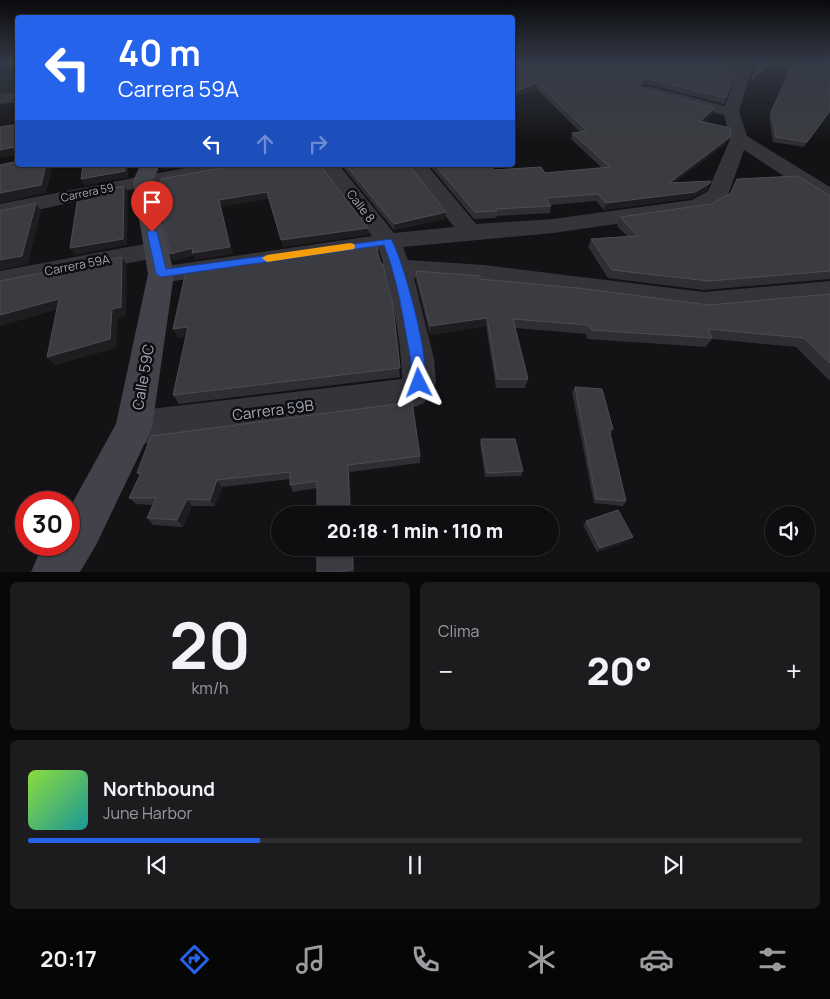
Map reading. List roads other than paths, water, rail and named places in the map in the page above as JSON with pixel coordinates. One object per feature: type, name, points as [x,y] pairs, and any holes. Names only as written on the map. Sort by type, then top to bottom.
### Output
[{"type":"street","points":[[740,89],[732,112],[739,139],[830,196]]},
{"type":"street","points":[[647,90],[732,112]]},
{"type":"street","points":[[0,99],[15,96]]},
{"type":"street","name":"Carrera 59A","points":[[0,280],[158,262],[470,232],[553,226],[698,206],[717,196],[739,139]]},
{"type":"street","name":"Carrera 59","points":[[0,211],[146,173],[212,167]]},
{"type":"street","name":"Calle 8","points":[[331,167],[388,241],[398,268],[418,359],[419,383],[412,393]]},
{"type":"street","points":[[419,167],[470,232]]},
{"type":"street","name":"Calle 59C","points":[[54,572],[81,530],[134,428],[158,262],[146,173]]},
{"type":"street","points":[[398,268],[484,274],[704,302],[830,291]]},
{"type":"street","name":"Carrera 59B","points":[[134,428],[412,393]]}]
